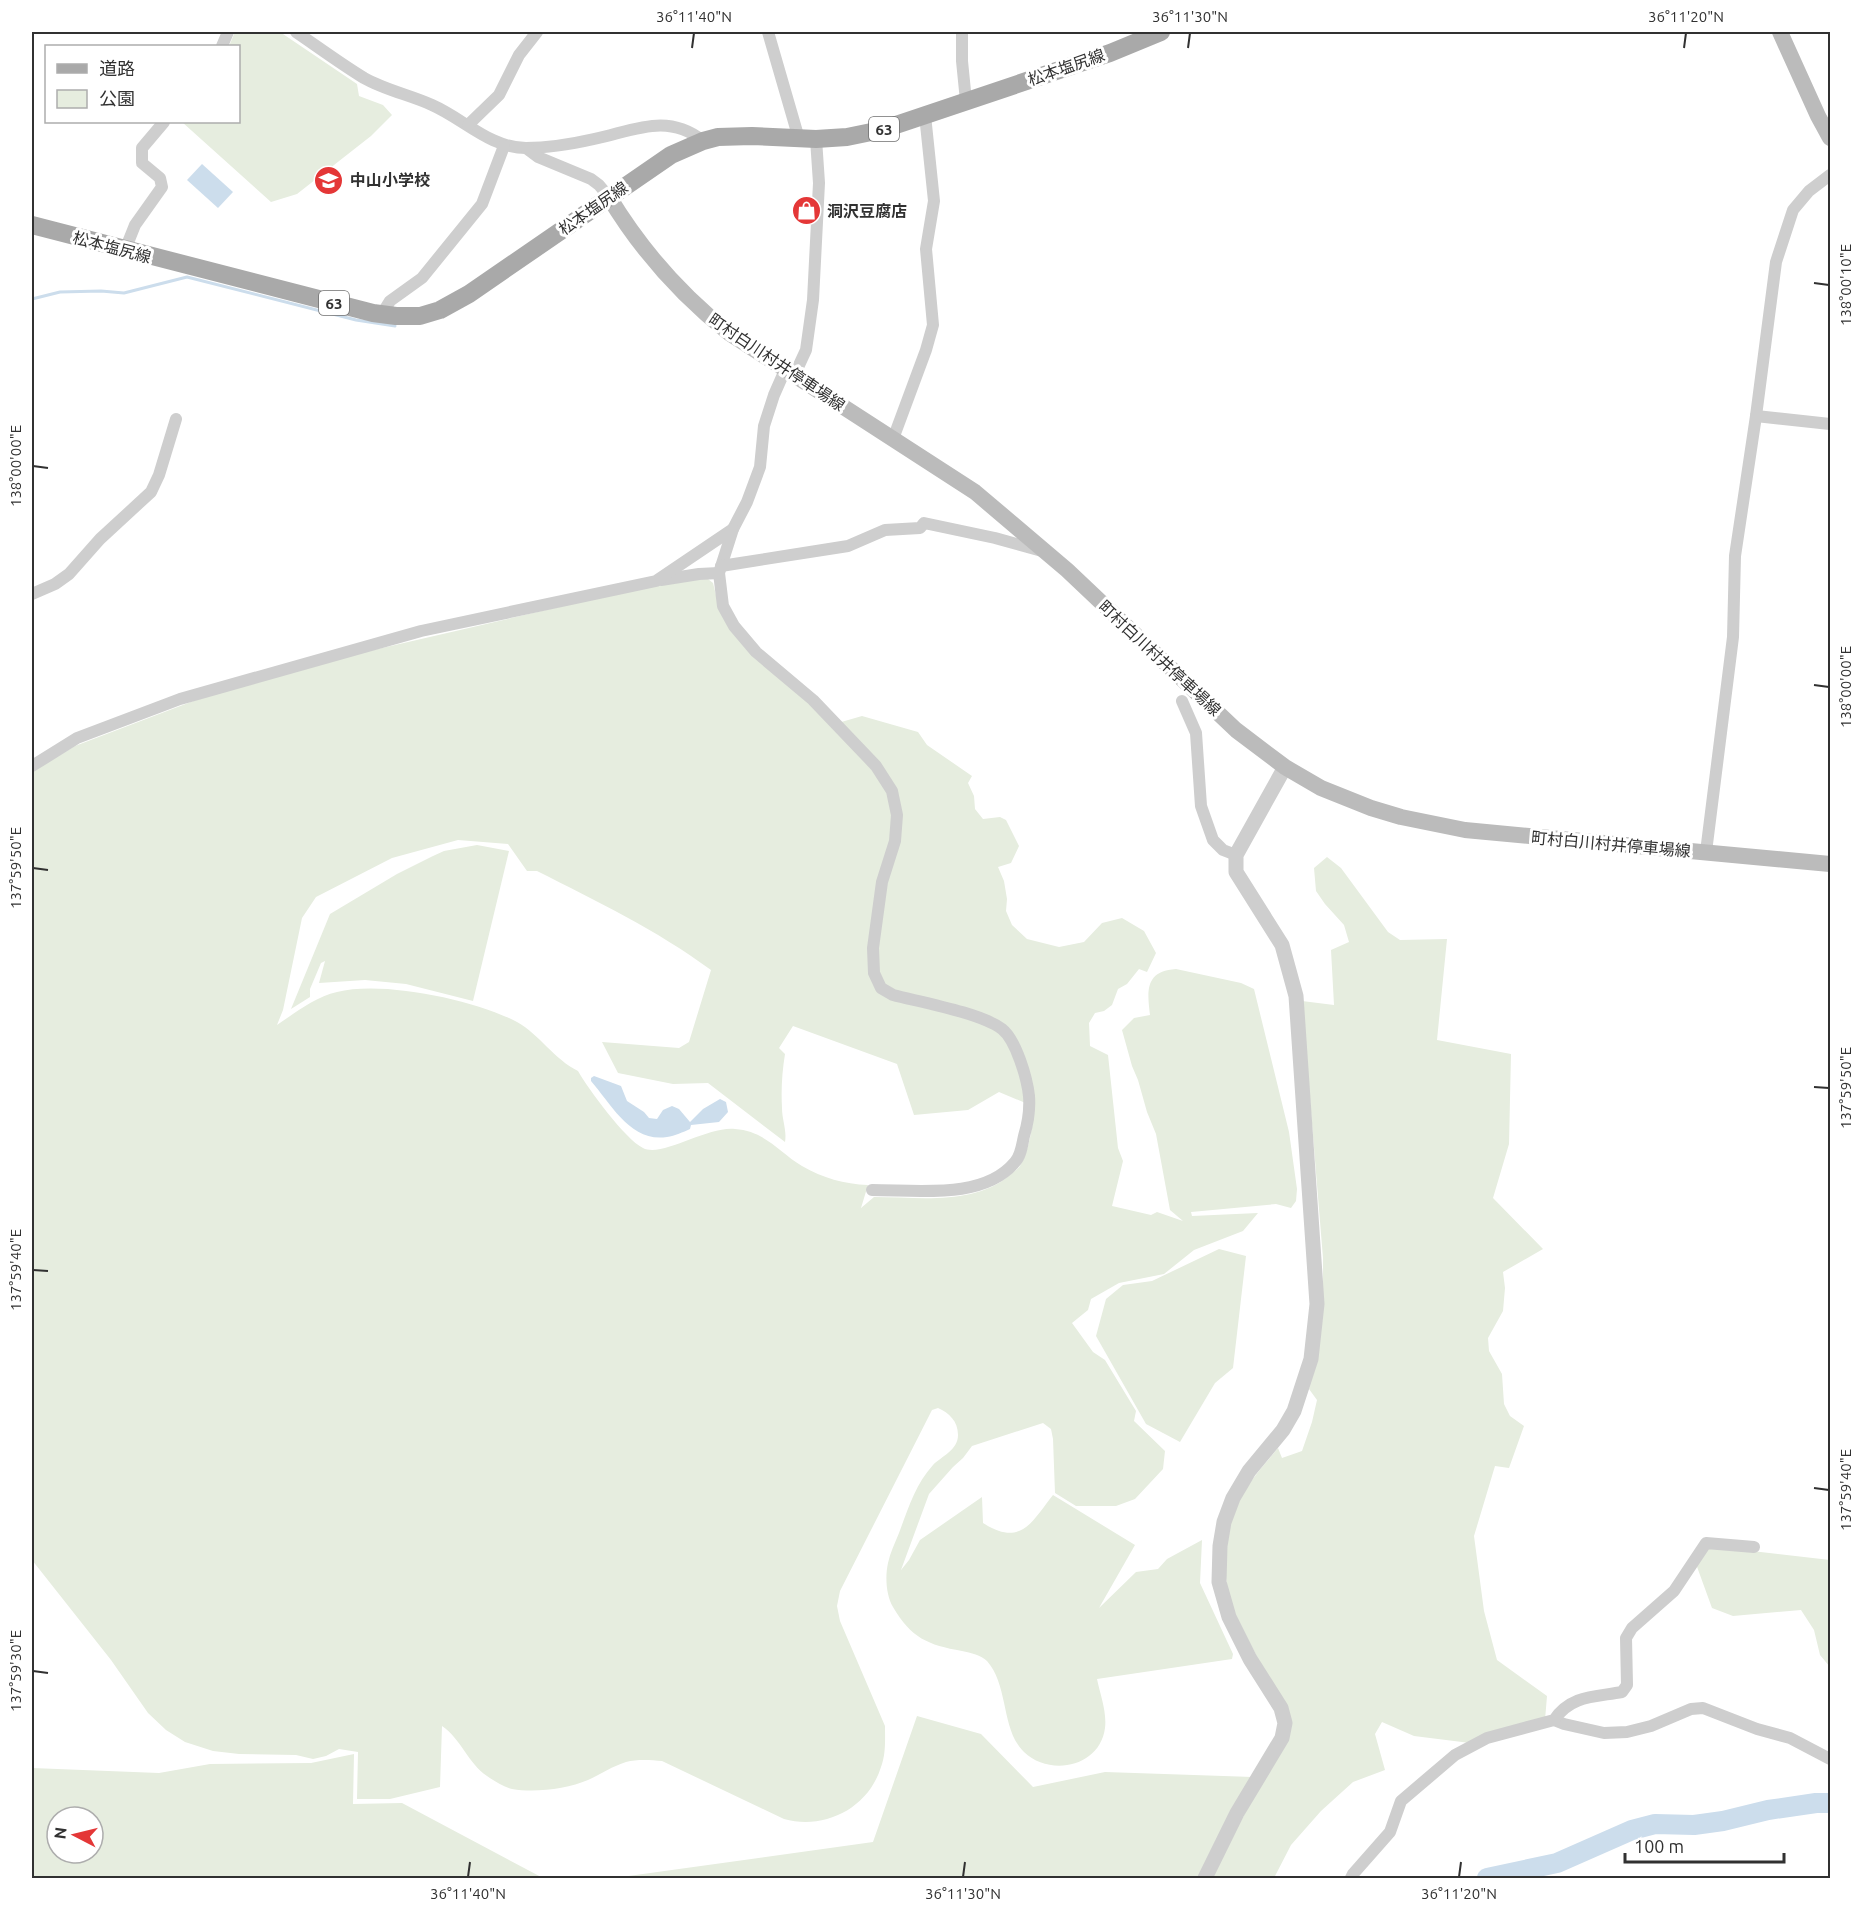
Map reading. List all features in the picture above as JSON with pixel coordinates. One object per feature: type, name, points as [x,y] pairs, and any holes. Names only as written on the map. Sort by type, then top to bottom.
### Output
[{"type":"main road","name":"松本塩尻線","points":[[32,225],[382,314],[420,316],[440,310],[469,294],[671,155],[703,141],[726,136],[807,139],[858,135],[925,116],[1126,39],[1161,32]]},
{"type":"main road","points":[[1780,32],[1830,138]]},
{"type":"main road","name":"町村白川村井停車場線","points":[[609,197],[663,273],[699,310],[729,333],[975,492],[1046,552],[1172,667],[1236,730],[1285,767],[1322,788],[1371,808],[1437,825],[1515,835],[1830,864]]},
{"type":"street","points":[[296,32],[366,79],[433,105],[504,146],[526,148],[556,146],[595,139],[647,125],[665,125],[690,131],[703,141]]},
{"type":"street","points":[[468,125],[499,95],[519,55],[537,32]]},
{"type":"street","points":[[768,32],[807,139],[819,183],[813,300],[806,350],[774,395],[764,426],[760,467],[720,570],[723,606],[734,626],[756,652],[813,700],[876,766],[892,791],[897,815],[895,841],[882,882],[873,948],[874,974],[881,987],[892,995],[979,1017],[1003,1029],[1018,1053],[1027,1080],[1029,1099],[1028,1124],[1017,1161],[998,1178],[967,1190],[872,1190]]},
{"type":"street","points":[[962,32],[966,101]]},
{"type":"street","points":[[894,439],[927,350],[933,325],[926,249],[934,201],[925,116]]},
{"type":"street","points":[[125,250],[135,225],[162,187],[160,178],[142,163],[142,148],[163,123]]},
{"type":"street","points":[[382,314],[390,301],[422,278],[482,204],[504,146]]},
{"type":"street","points":[[526,148],[538,157],[591,179],[599,184],[609,197]]},
{"type":"street","points":[[1707,852],[1733,637],[1735,556],[1776,262],[1793,210],[1809,191],[1830,175]]},
{"type":"street","points":[[1756,416],[1830,424]]},
{"type":"street","points":[[32,594],[55,584],[69,574],[100,539],[151,492],[159,475],[176,419]]},
{"type":"street","points":[[32,766],[77,738],[180,699],[420,631],[656,580],[848,546],[885,530],[920,528],[924,523],[1046,552]]},
{"type":"street","points":[[656,580],[734,529]]},
{"type":"street","points":[[1182,700],[1196,734],[1201,806],[1213,840],[1223,850],[1236,855]]},
{"type":"street","points":[[1205,1878],[1237,1813],[1282,1738],[1285,1723],[1281,1708],[1250,1659],[1229,1617],[1219,1582],[1220,1546],[1224,1522],[1233,1498],[1250,1471],[1283,1430],[1294,1411],[1311,1359],[1317,1304],[1296,996],[1282,945],[1236,872],[1236,855],[1285,767]]},
{"type":"street","points":[[1554,1720],[1562,1709],[1575,1700],[1622,1692],[1627,1685],[1626,1638],[1632,1628],[1674,1591],[1706,1543],[1754,1547]]},
{"type":"street","points":[[1351,1878],[1390,1832],[1401,1801],[1455,1755],[1487,1738],[1554,1720],[1604,1733],[1627,1732],[1651,1726],[1690,1709],[1703,1708],[1757,1729],[1790,1738],[1830,1759]]},
{"type":"green space","points":[[235,32],[280,32],[357,84],[359,96],[383,105],[392,115],[371,136],[297,194],[271,202],[183,123],[240,123],[240,45],[229,45]]},
{"type":"green space","points":[[708,579],[713,583],[718,603],[831,725],[862,716],[918,732],[927,745],[972,776],[968,783],[974,796],[975,809],[983,819],[1000,817],[1006,820],[1019,846],[1011,863],[998,867],[1004,881],[1006,911],[1012,925],[1027,939],[1059,947],[1084,942],[1102,923],[1122,918],[1144,931],[1156,953],[1147,972],[1139,969],[1127,984],[1118,989],[1112,1005],[1104,1011],[1095,1013],[1089,1023],[1090,1046],[1108,1055],[1118,1148],[1123,1161],[1112,1206],[1151,1215],[1157,1212],[1183,1221],[1170,1210],[1156,1134],[1122,1030],[1134,1018],[1150,1015],[1148,998],[1153,978],[1158,974],[1176,969],[1241,983],[1254,989],[1289,1132],[1297,1189],[1296,1201],[1291,1208],[1276,1204],[1191,1212],[1192,1216],[1258,1213],[1243,1231],[1194,1250],[1164,1274],[1119,1283],[1091,1299],[1088,1310],[1072,1323],[1093,1352],[1105,1360],[1136,1411],[1134,1421],[1165,1451],[1163,1469],[1135,1499],[1116,1506],[1076,1506],[1055,1493],[1053,1439],[1051,1429],[1043,1423],[972,1446],[929,1494],[901,1570],[920,1540],[982,1497],[983,1523],[1007,1533],[1024,1528],[1038,1515],[1053,1495],[1135,1545],[1099,1608],[1136,1572],[1158,1569],[1167,1559],[1202,1540],[1200,1583],[1233,1654],[1232,1659],[1097,1679],[1104,1709],[1105,1728],[1094,1752],[1072,1764],[1060,1766],[1035,1760],[1024,1752],[1012,1732],[999,1683],[987,1661],[976,1654],[930,1643],[914,1633],[900,1618],[889,1597],[886,1580],[889,1559],[913,1498],[921,1481],[933,1465],[952,1449],[957,1440],[958,1430],[955,1422],[946,1412],[938,1408],[932,1410],[840,1591],[837,1606],[840,1621],[885,1726],[884,1757],[875,1782],[855,1805],[843,1813],[814,1821],[799,1822],[784,1819],[662,1761],[626,1762],[588,1780],[561,1788],[531,1791],[512,1789],[480,1771],[449,1731],[442,1726],[440,1787],[390,1799],[357,1799],[358,1752],[339,1749],[326,1756],[313,1759],[296,1755],[213,1751],[185,1742],[166,1730],[148,1713],[111,1660],[32,1560],[32,772],[75,746],[196,700],[343,657],[650,586]],"holes":[[[458,840],[508,844],[527,871],[537,871],[626,917],[711,970],[689,1042],[679,1048],[602,1042],[618,1073],[673,1084],[708,1083],[785,1142],[782,1112],[782,1074],[785,1054],[779,1048],[793,1026],[897,1064],[914,1115],[968,1110],[999,1092],[1035,1107],[1032,1130],[1020,1166],[995,1185],[979,1192],[945,1198],[874,1197],[861,1208],[868,1185],[842,1182],[818,1174],[802,1166],[763,1138],[746,1131],[724,1129],[661,1149],[643,1148],[617,1125],[578,1071],[569,1066],[525,1027],[478,1006],[403,990],[356,989],[337,992],[321,998],[277,1025],[283,1010],[302,918],[316,897],[392,858]]]},
{"type":"green space","points":[[477,845],[509,851],[473,1001],[406,984],[365,980],[319,983],[325,961],[321,963],[310,989],[310,997],[291,1009],[330,914],[397,874],[433,856],[444,851]]},
{"type":"green space","points":[[1327,857],[1341,868],[1388,932],[1400,940],[1447,939],[1437,1040],[1511,1054],[1509,1144],[1493,1198],[1543,1249],[1503,1272],[1505,1288],[1503,1311],[1488,1338],[1489,1351],[1502,1374],[1504,1404],[1510,1416],[1524,1426],[1509,1468],[1495,1466],[1474,1536],[1484,1611],[1497,1660],[1547,1696],[1545,1720],[1470,1743],[1414,1736],[1382,1722],[1375,1734],[1385,1770],[1353,1782],[1321,1811],[1291,1845],[1274,1878],[1210,1878],[1289,1732],[1267,1676],[1235,1613],[1226,1582],[1225,1564],[1230,1526],[1240,1499],[1278,1448],[1282,1458],[1302,1451],[1317,1400],[1309,1389],[1323,1316],[1323,1258],[1302,1001],[1334,1005],[1331,950],[1349,942],[1344,925],[1316,891],[1314,868]]},
{"type":"green space","points":[[1219,1249],[1246,1256],[1233,1368],[1215,1383],[1180,1442],[1146,1424],[1096,1336],[1106,1299],[1123,1285],[1152,1281]]},
{"type":"green space","points":[[1709,1546],[1830,1560],[1830,1667],[1820,1655],[1814,1630],[1801,1610],[1733,1616],[1712,1608],[1696,1564]]},
{"type":"green space","points":[[917,1716],[981,1734],[1033,1787],[1105,1772],[1253,1777],[1200,1878],[614,1878],[873,1842]]},
{"type":"green space","points":[[354,1754],[353,1804],[402,1803],[543,1878],[32,1878],[32,1768],[159,1773],[210,1764],[311,1763]]},
{"type":"water","points":[[202,164],[233,192],[218,208],[187,180]]},
{"type":"water","points":[[594,1076],[621,1086],[627,1101],[649,1118],[657,1119],[663,1110],[672,1106],[679,1109],[690,1122],[703,1109],[720,1099],[726,1102],[728,1112],[719,1122],[691,1125],[690,1129],[676,1135],[654,1137],[632,1128],[623,1120],[591,1081]]},
{"type":"waterway","points":[[32,299],[60,292],[124,293],[187,277],[356,320],[395,326]]},
{"type":"waterway","points":[[1487,1878],[1557,1863],[1632,1830],[1655,1824],[1694,1825],[1723,1821],[1768,1810],[1830,1803]]},
{"type":"place","name":"中山小学校","points":[[329,180]]},
{"type":"place","name":"洞沢豆腐店","points":[[806,211]]}]
